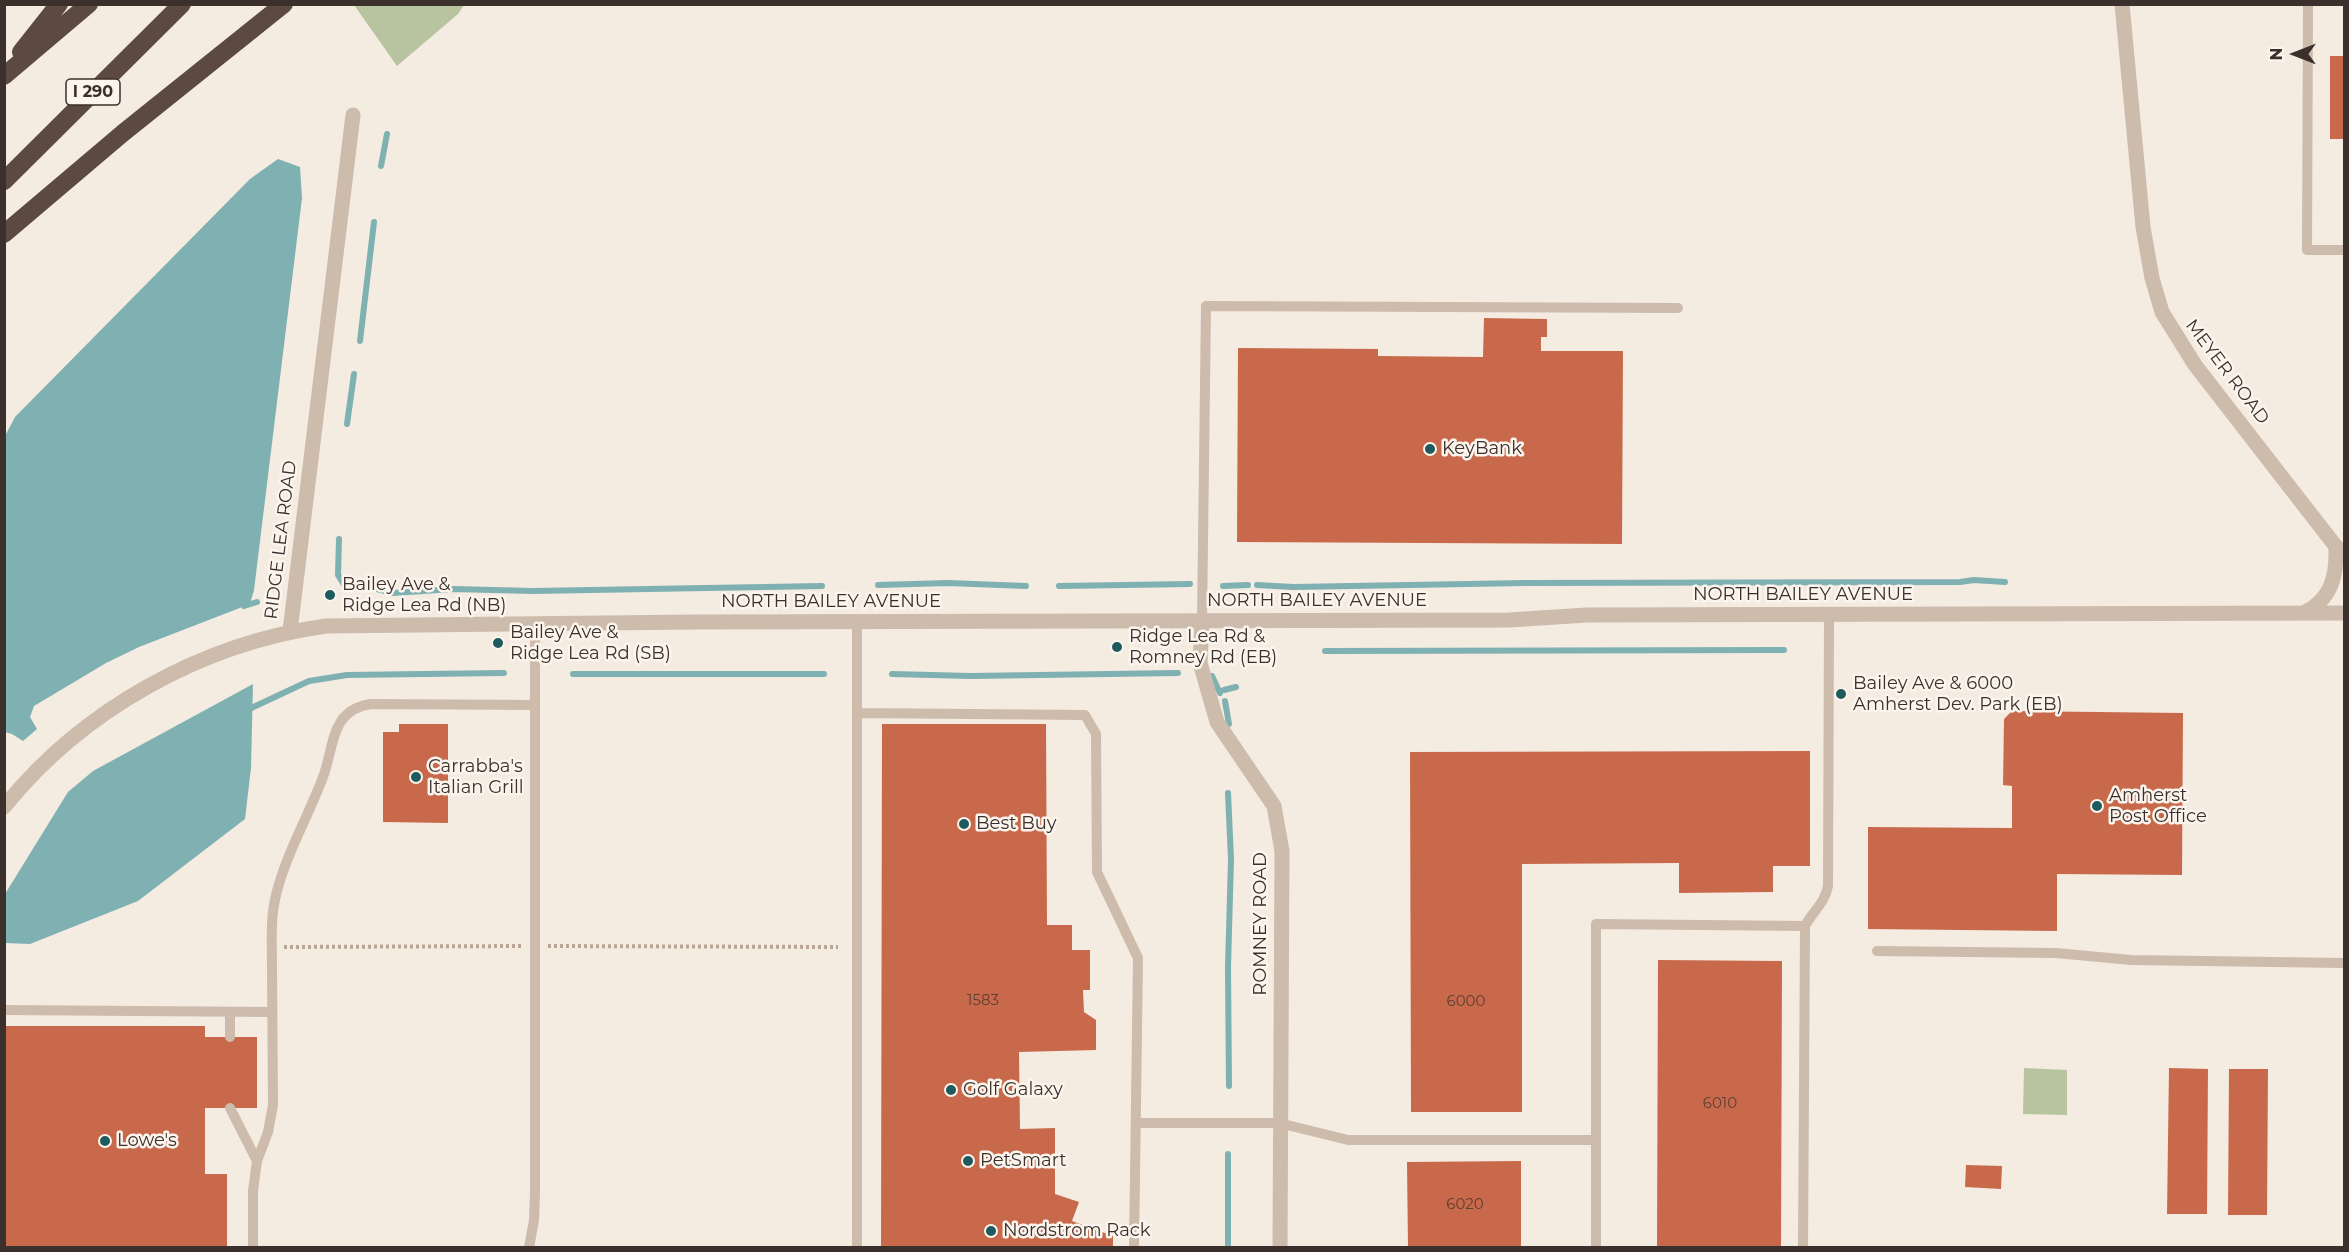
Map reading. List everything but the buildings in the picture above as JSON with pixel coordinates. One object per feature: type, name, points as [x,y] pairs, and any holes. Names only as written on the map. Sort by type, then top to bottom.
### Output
[{"type":"highway","points":[[4,74],[59,4]]},
{"type":"highway","points":[[4,74],[89,4]]},
{"type":"highway","name":"I 290","points":[[4,181],[182,4]]},
{"type":"highway","points":[[4,234],[114,140],[284,4]]},
{"type":"street","name":"MEYER ROAD","points":[[2122,4],[2143,227],[2152,278],[2162,312],[2195,365],[2340,552]]},
{"type":"street","name":"RIDGE LEA ROAD","points":[[4,807],[58,751],[127,699],[191,665],[290,631],[353,115]]},
{"type":"street","points":[[2302,613],[2314,608],[2330,589],[2340,552]]},
{"type":"street","name":"NORTH BAILEY AVENUE","points":[[290,631],[326,626],[380,624],[1509,620],[1587,615],[2344,613]]},
{"type":"street","name":"ROMNEY ROAD","points":[[1202,621],[1200,663],[1217,722],[1274,806],[1282,851],[1280,1248]]},
{"type":"lane","points":[[2308,4],[2307,250],[2344,250]]},
{"type":"lane","points":[[1202,621],[1206,306],[1678,308]]},
{"type":"lane","points":[[1803,1248],[1805,926],[1826,897],[1828,886],[1829,614]]},
{"type":"lane","points":[[857,621],[857,1248]]},
{"type":"lane","points":[[529,1248],[534,1220],[535,1193],[535,623]]},
{"type":"lane","points":[[253,1248],[253,1191],[257,1161],[268,1132],[273,1105],[272,931],[275,898],[284,867],[313,803],[336,732],[344,716],[355,706],[371,704],[535,705]]},
{"type":"lane","points":[[858,713],[1085,715],[1096,734],[1097,872],[1138,958],[1134,1248]]},
{"type":"lane","points":[[1596,1248],[1596,924],[1805,926]]},
{"type":"lane","points":[[1877,951],[2056,953],[2131,960],[2344,963]]},
{"type":"lane","points":[[4,1010],[272,1012]]},
{"type":"lane","points":[[230,1012],[230,1037]]},
{"type":"lane","points":[[230,1108],[257,1161]]},
{"type":"lane","points":[[1136,1123],[1279,1123],[1348,1140],[1596,1140]]},
{"type":"path","points":[[284,946],[524,946]]},
{"type":"path","points":[[547,946],[838,946]]},
{"type":"green space","points":[[354,5],[464,5],[458,14],[397,66]]},
{"type":"green space","points":[[2024,1068],[2067,1070],[2067,1115],[2023,1114]]},
{"type":"water","points":[[278,159],[300,167],[302,198],[254,590],[250,604],[139,647],[106,663],[34,706],[30,717],[37,729],[23,741],[5,732],[5,436],[15,417],[250,179]]},
{"type":"water","points":[[253,684],[251,768],[245,819],[138,901],[30,944],[5,943],[5,894],[68,792],[93,771]]},
{"type":"waterway","points":[[381,166],[387,134]]},
{"type":"waterway","points":[[360,341],[374,222]]},
{"type":"waterway","points":[[347,424],[354,374]]},
{"type":"waterway","points":[[339,539],[338,575],[346,588],[369,587],[393,593],[453,589],[533,591],[822,586]]},
{"type":"waterway","points":[[1257,585],[1293,587],[1525,583],[1960,582],[1974,580],[2005,582]]},
{"type":"waterway","points":[[878,585],[948,583],[1026,586]]},
{"type":"waterway","points":[[1059,586],[1190,584]]},
{"type":"waterway","points":[[1223,586],[1248,585]]},
{"type":"waterway","points":[[244,606],[257,602]]},
{"type":"waterway","points":[[1325,651],[1784,650]]},
{"type":"waterway","points":[[247,710],[309,681],[347,675],[504,673]]},
{"type":"waterway","points":[[892,674],[970,676],[1178,673]]},
{"type":"waterway","points":[[573,674],[824,674]]},
{"type":"waterway","points":[[1212,676],[1220,693]]},
{"type":"waterway","points":[[1224,690],[1236,687]]},
{"type":"waterway","points":[[1225,701],[1229,724]]},
{"type":"waterway","points":[[1228,793],[1231,859],[1228,967],[1229,1086]]},
{"type":"waterway","points":[[1228,1154],[1228,1248]]},
{"type":"place","name":"KeyBank","points":[[1430,449]]},
{"type":"place","name":"Bailey Ave & Ridge Lea Rd (NB)","points":[[330,595]]},
{"type":"place","name":"Bailey Ave & Ridge Lea Rd (SB)","points":[[498,643]]},
{"type":"place","name":"Ridge Lea Rd & Romney Rd (EB)","points":[[1117,647]]},
{"type":"place","name":"Bailey Ave & 6000 Amherst Dev. Park (EB)","points":[[1841,694]]},
{"type":"place","name":"Carrabba's Italian Grill","points":[[416,777]]},
{"type":"place","name":"Amherst Post Office","points":[[2097,806]]},
{"type":"place","name":"Best Buy","points":[[964,824]]},
{"type":"place","name":"Golf Galaxy","points":[[951,1090]]},
{"type":"place","name":"Lowe's","points":[[105,1141]]},
{"type":"place","name":"PetSmart","points":[[968,1161]]},
{"type":"place","name":"Nordstrom Rack","points":[[991,1231]]}]
